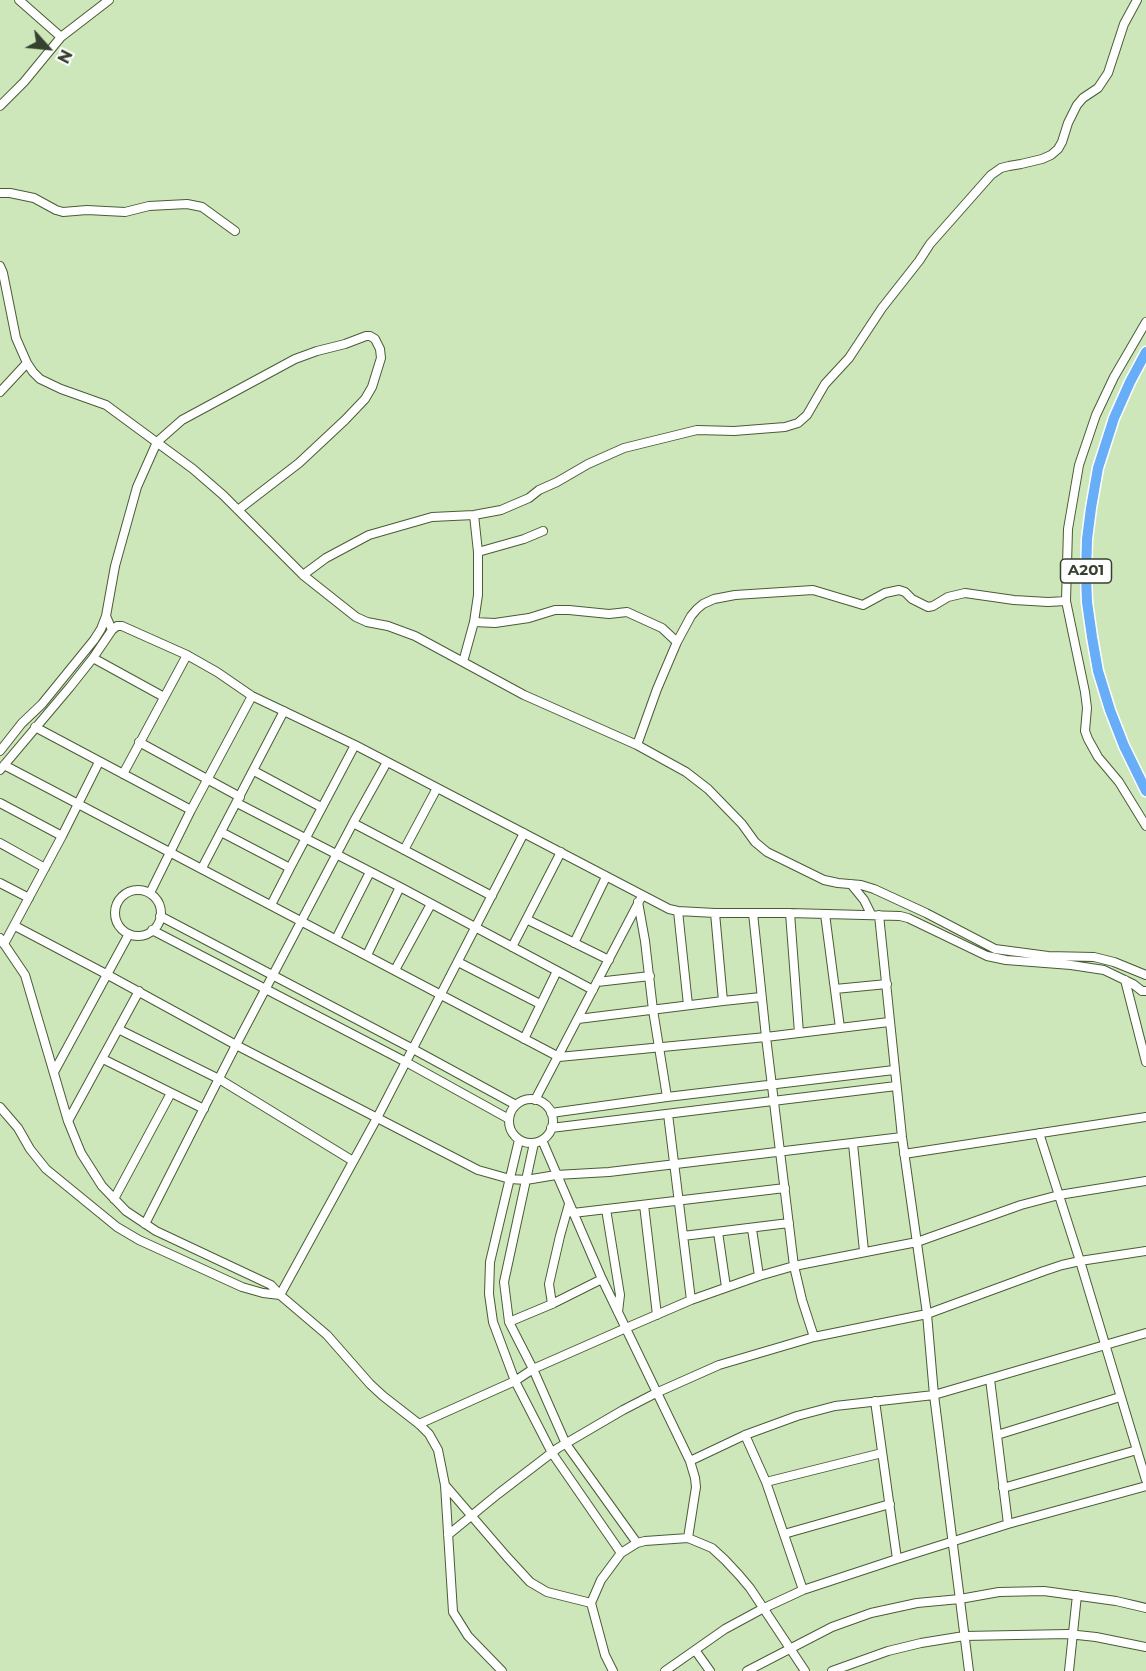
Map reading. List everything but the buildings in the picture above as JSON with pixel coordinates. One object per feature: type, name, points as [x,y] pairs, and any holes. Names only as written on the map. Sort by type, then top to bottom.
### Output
[{"type":"highway","name":"A201","points":[[1146,352],[1114,418],[1098,468],[1088,529],[1086,575],[1087,602],[1098,671],[1124,746],[1146,791]]},
{"type":"street","points":[[19,0],[61,37]]},
{"type":"street","points":[[0,106],[24,82],[61,37],[109,0]]},
{"type":"street","points":[[303,575],[326,558],[369,535],[432,517],[493,513],[513,506],[588,464],[624,448],[697,430],[734,431],[785,428],[801,421],[825,384],[849,358],[882,308],[930,244],[991,175],[1001,168],[1042,159],[1058,149],[1077,105],[1098,88],[1108,73],[1124,24],[1137,0]]},
{"type":"street","points":[[0,193],[34,198],[63,212],[87,210],[128,212],[149,206],[187,204],[202,207],[235,231]]},
{"type":"street","points":[[0,266],[16,338],[27,363],[40,379],[106,405],[205,478],[303,575],[360,620],[405,632],[524,695],[637,745],[698,780],[742,824],[755,842],[772,856],[824,880],[874,888],[995,950],[1048,956],[1094,957],[1146,975]]},
{"type":"street","points":[[1146,322],[1114,377],[1096,415],[1079,465],[1068,528],[1066,601],[1085,692],[1087,708],[1085,730],[1088,739],[1098,758],[1119,782],[1146,826]]},
{"type":"street","points":[[0,751],[22,723],[42,704],[101,629],[106,616],[115,566],[137,487],[157,442],[182,420],[295,359],[366,336],[375,339],[381,358],[372,387],[365,399],[298,463],[238,510]]},
{"type":"street","points":[[0,392],[27,363]]},
{"type":"street","points":[[463,662],[474,622],[478,590],[478,552],[474,515]]},
{"type":"street","points":[[478,552],[543,531]]},
{"type":"street","points":[[637,745],[677,642],[691,616],[700,606],[714,599],[735,595],[813,590],[863,605],[885,593],[899,590],[928,607],[948,597],[965,593],[1014,600],[1066,601]]},
{"type":"street","points":[[474,622],[495,623],[529,618],[555,610],[609,614],[626,612],[662,628],[677,642]]},
{"type":"street","points":[[106,616],[112,630]]},
{"type":"street","points":[[889,1022],[766,1037],[559,1057],[202,868],[2,767],[93,658],[112,630],[117,626],[122,626],[187,655],[218,672],[252,696],[355,745],[561,852],[640,899],[678,911],[875,914],[908,918],[996,959],[1104,970],[1144,991],[1146,1000]]},
{"type":"street","points":[[123,774],[187,655]]},
{"type":"street","points":[[93,658],[164,697]]},
{"type":"street","points":[[150,893],[252,696]]},
{"type":"street","points":[[202,868],[284,711]]},
{"type":"street","points":[[35,727],[191,810]]},
{"type":"street","points":[[140,742],[305,838],[593,990]]},
{"type":"street","points":[[271,905],[355,745]]},
{"type":"street","points":[[99,762],[15,926],[2,941],[25,975],[68,1121],[81,1153],[102,1186],[145,1224],[271,1285],[327,1335],[383,1396],[429,1434],[438,1449],[445,1485],[453,1612],[468,1636],[502,1671]]},
{"type":"street","points":[[145,1224],[236,1045],[387,762]]},
{"type":"street","points":[[254,771],[321,807]]},
{"type":"street","points":[[404,850],[437,788]]},
{"type":"street","points":[[0,803],[62,836]]},
{"type":"street","points":[[353,823],[492,896]]},
{"type":"street","points":[[221,832],[290,868]]},
{"type":"street","points":[[280,1295],[377,1118],[524,833]]},
{"type":"street","points":[[0,843],[45,868]]},
{"type":"street","points":[[512,947],[528,920],[561,852]]},
{"type":"street","points":[[336,939],[370,872]]},
{"type":"street","points":[[574,943],[606,877]]},
{"type":"street","points":[[0,883],[29,898]]},
{"type":"street","points":[[851,884],[875,914],[887,984],[904,1154],[927,1314],[934,1395],[969,1671]]},
{"type":"street","points":[[367,955],[400,887]]},
{"type":"street","points":[[134,890],[142,890],[150,893],[157,900],[160,916],[152,930],[138,936],[129,934],[119,926],[115,910],[122,896],[134,890]]},
{"type":"street","points":[[535,1100],[640,899]]},
{"type":"street","points":[[640,899],[653,1010],[667,1096]]},
{"type":"street","points":[[395,970],[431,904]]},
{"type":"street","points":[[678,911],[688,1005]]},
{"type":"street","points":[[715,913],[723,1001]]},
{"type":"street","points":[[753,913],[794,1266],[814,1337]]},
{"type":"street","points":[[790,913],[799,1033]]},
{"type":"street","points":[[825,914],[840,1028]]},
{"type":"street","points":[[160,916],[516,1105]]},
{"type":"street","points":[[528,920],[609,960]]},
{"type":"street","points":[[15,926],[236,1045],[478,1170],[510,1179],[526,1180],[556,1175],[609,1172],[902,1137]]},
{"type":"street","points":[[152,930],[406,1062],[509,1119]]},
{"type":"street","points":[[54,1072],[129,934]]},
{"type":"street","points":[[458,962],[540,1004]]},
{"type":"street","points":[[524,1039],[557,971]]},
{"type":"street","points":[[597,982],[650,976]]},
{"type":"street","points":[[1125,980],[1146,1062]]},
{"type":"street","points":[[835,988],[887,984]]},
{"type":"street","points":[[68,1121],[139,991]]},
{"type":"street","points":[[578,1019],[761,997]]},
{"type":"street","points":[[118,1029],[219,1080],[353,1161]]},
{"type":"street","points":[[103,1059],[204,1109]]},
{"type":"street","points":[[551,1113],[667,1096],[894,1070]]},
{"type":"street","points":[[551,1128],[896,1086]]},
{"type":"street","points":[[114,1199],[171,1093]]},
{"type":"street","points":[[525,1100],[535,1100],[543,1103],[551,1113],[553,1120],[551,1128],[548,1135],[538,1141],[523,1142],[513,1134],[510,1127],[511,1112],[516,1105],[525,1100]]},
{"type":"street","points":[[0,1107],[18,1128],[30,1149],[46,1169],[117,1227],[139,1240],[242,1287],[280,1295]]},
{"type":"street","points":[[668,1114],[690,1300]]},
{"type":"street","points":[[904,1154],[1146,1117]]},
{"type":"street","points":[[1039,1133],[1146,1479]]},
{"type":"street","points":[[519,1140],[490,1262],[489,1294],[492,1322],[515,1381],[552,1454],[621,1553]]},
{"type":"street","points":[[538,1141],[690,1461],[696,1487],[688,1538]]},
{"type":"street","points":[[538,1141],[526,1180],[504,1282],[509,1322],[533,1369],[566,1444],[637,1543]]},
{"type":"street","points":[[853,1144],[864,1251]]},
{"type":"street","points":[[419,1424],[515,1381],[533,1369],[690,1300],[726,1287],[794,1266],[917,1242],[1021,1205],[1059,1195],[1146,1181]]},
{"type":"street","points":[[573,1213],[785,1188]]},
{"type":"street","points":[[552,1304],[549,1284],[569,1204]]},
{"type":"street","points":[[644,1205],[657,1315]]},
{"type":"street","points":[[606,1209],[620,1295],[618,1312]]},
{"type":"street","points":[[683,1236],[789,1223]]},
{"type":"street","points":[[752,1229],[759,1276]]},
{"type":"street","points":[[718,1232],[726,1287]]},
{"type":"street","points":[[448,1535],[566,1444],[623,1410],[719,1365],[814,1337],[927,1314],[1044,1270],[1080,1261],[1146,1251]]},
{"type":"street","points":[[509,1322],[602,1279]]},
{"type":"street","points":[[690,1461],[745,1435],[796,1416],[835,1406],[934,1395],[1146,1333]]},
{"type":"street","points":[[990,1379],[1008,1524]]},
{"type":"street","points":[[997,1436],[1120,1397]]},
{"type":"street","points":[[875,1401],[897,1558]]},
{"type":"street","points":[[745,1435],[766,1482],[803,1590]]},
{"type":"street","points":[[1003,1488],[1137,1450]]},
{"type":"street","points":[[766,1482],[882,1453]]},
{"type":"street","points":[[445,1485],[530,1582],[547,1592],[591,1603]]},
{"type":"street","points":[[665,1671],[725,1629],[803,1590],[1008,1524],[1146,1486]]},
{"type":"street","points":[[784,1534],[890,1504]]},
{"type":"street","points":[[612,1671],[602,1646],[591,1603],[601,1580],[621,1553],[637,1543],[688,1538],[712,1548],[750,1588],[806,1671]]},
{"type":"street","points":[[747,1671],[832,1628],[871,1613],[917,1603],[999,1592],[1044,1591],[1146,1608]]},
{"type":"street","points":[[1069,1671],[1077,1595]]},
{"type":"street","points":[[832,1671],[888,1651],[964,1636],[1073,1634],[1146,1647]]},
{"type":"street","points":[[695,1650],[710,1671]]}]
